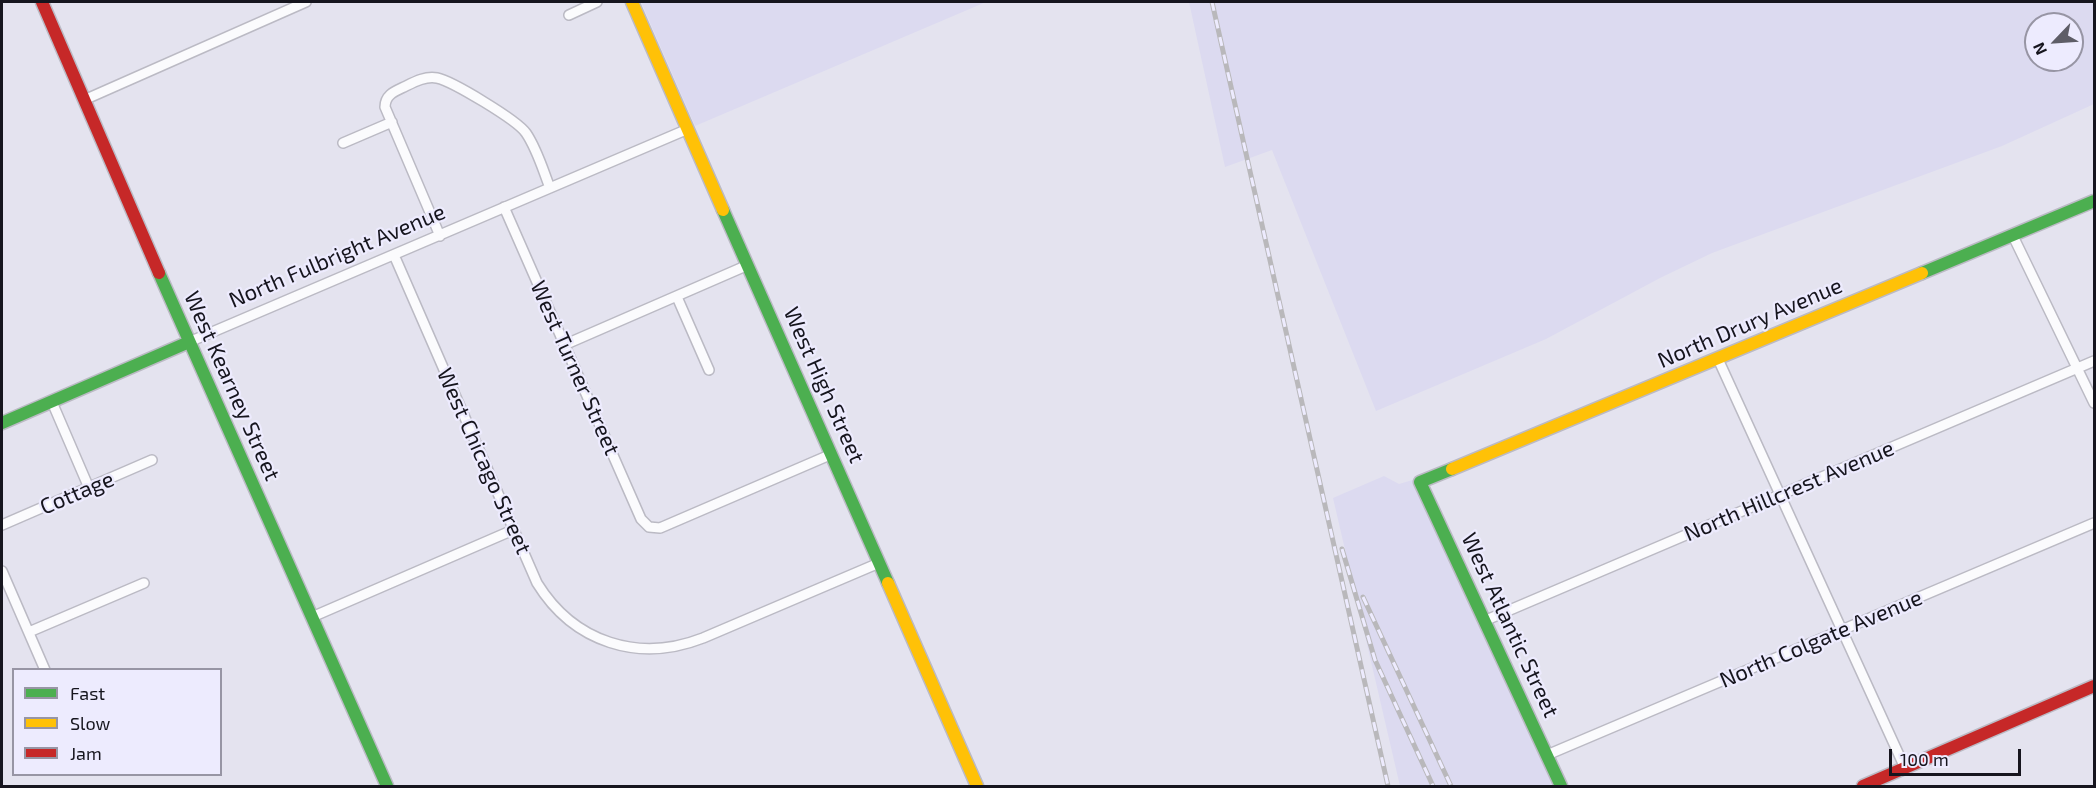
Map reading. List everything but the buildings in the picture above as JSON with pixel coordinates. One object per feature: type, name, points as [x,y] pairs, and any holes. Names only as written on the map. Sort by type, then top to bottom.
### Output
[{"type":"street","name":"West Kearney Street","points":[[42,2],[189,342],[387,786]]},
{"type":"street","points":[[84,100],[306,2]]},
{"type":"street","points":[[569,15],[597,2]]},
{"type":"street","name":"West High Street","points":[[632,2],[977,786]]},
{"type":"street","points":[[440,236],[385,105],[389,95],[422,79],[442,80],[508,116],[519,125],[530,141],[550,188]]},
{"type":"street","points":[[343,143],[392,122]]},
{"type":"street","name":"North Fulbright Avenue","points":[[2,423],[688,129]]},
{"type":"street","name":"North Drury Avenue","points":[[1420,482],[2094,201]]},
{"type":"street","name":"West Turner Street","points":[[504,207],[641,519],[648,527],[660,528],[832,454]]},
{"type":"street","points":[[2013,236],[2094,403]]},
{"type":"street","name":"West Chicago Street","points":[[394,255],[537,583],[548,600],[578,627],[606,642],[624,647],[643,649],[684,644],[879,563]]},
{"type":"street","points":[[564,345],[748,265]]},
{"type":"street","points":[[677,297],[709,370]]},
{"type":"street","points":[[1718,359],[1905,768]]},
{"type":"street","name":"North Hillcrest Avenue","points":[[1484,621],[2094,362]]},
{"type":"street","points":[[52,402],[89,488]]},
{"type":"street","name":"Cottage","points":[[2,525],[152,460]]},
{"type":"street","name":"West Atlantic Street","points":[[1420,482],[1561,786]]},
{"type":"street","name":"North Colgate Avenue","points":[[1547,755],[2094,523]]},
{"type":"street","points":[[312,616],[513,530]]},
{"type":"street","points":[[2,571],[45,668]]},
{"type":"street","points":[[29,632],[144,583]]},
{"type":"street","points":[[1863,786],[2094,686]]},
{"type":"shaded area","points":[[641,2],[986,2],[695,126]]},
{"type":"shaded area","points":[[1189,2],[2094,2],[2094,104],[2002,146],[1712,253],[1546,339],[1376,411],[1272,150],[1225,167]]},
{"type":"shaded area","points":[[1384,476],[1399,484],[1416,479],[1556,786],[1400,786],[1333,498]]},
{"type":"railway","points":[[1212,2],[1388,786]]},
{"type":"railway","points":[[1342,549],[1375,660],[1433,786]]},
{"type":"railway","points":[[1363,597],[1451,786]]},
{"type":"traffic: fast","points":[[1922,273],[2094,201]]},
{"type":"traffic: fast","points":[[723,210],[888,583]]},
{"type":"traffic: fast","points":[[159,273],[387,786]]},
{"type":"traffic: fast","points":[[2,423],[189,342]]},
{"type":"traffic: fast","points":[[1452,469],[1420,482],[1561,786]]},
{"type":"traffic: slow","points":[[632,2],[723,210]]},
{"type":"traffic: slow","points":[[1452,469],[1922,273]]},
{"type":"traffic: slow","points":[[888,583],[977,786]]},
{"type":"traffic: jam","points":[[42,2],[159,273]]},
{"type":"traffic: jam","points":[[1863,786],[2094,686]]}]
